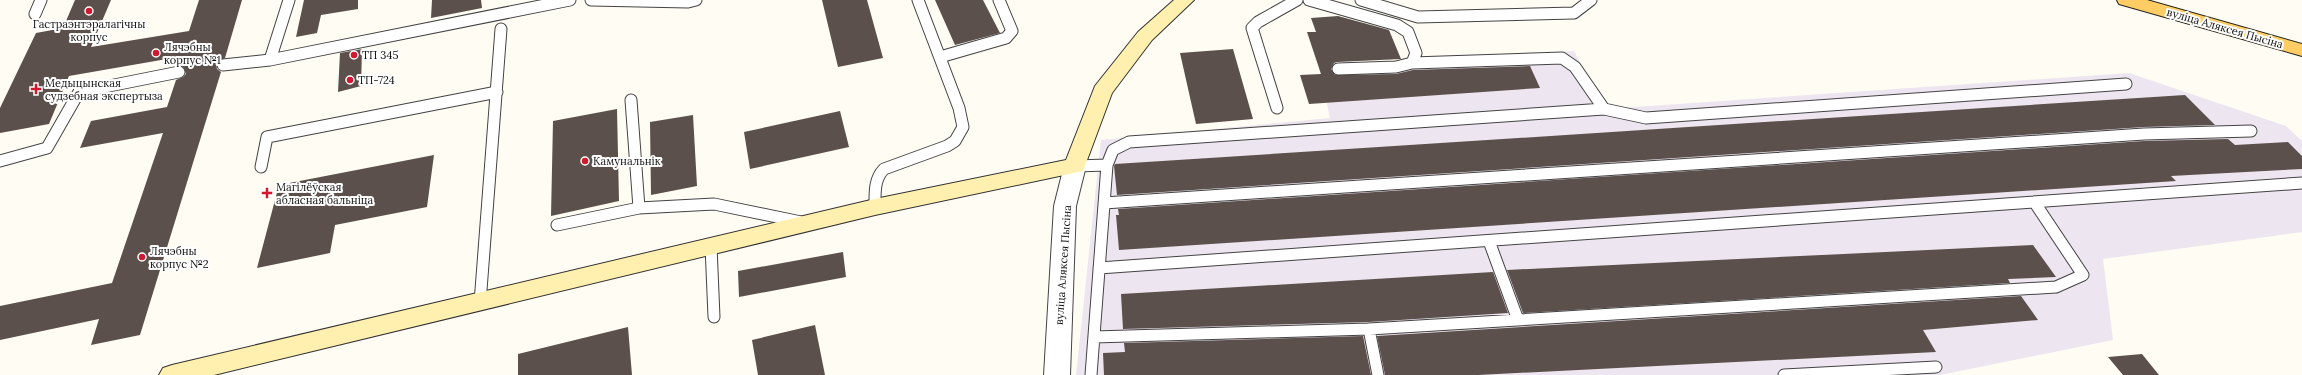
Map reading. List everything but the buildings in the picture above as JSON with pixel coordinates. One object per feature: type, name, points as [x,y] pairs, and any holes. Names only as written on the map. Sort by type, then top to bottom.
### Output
[{"type":"main road","name":"вуліца Аляксея Пысіна","points":[[1075,166],[1102,91],[1145,36],[1185,0]]},
{"type":"main road","name":"вуліца Аляксея Пысіна","points":[[2126,0],[2302,50]]},
{"type":"main road","points":[[172,375],[480,303],[875,207],[1075,166]]},
{"type":"street","name":"вуліца Аляксея Пысіна","points":[[1056,375],[1065,206],[1075,166]]},
{"type":"lane","points":[[35,14],[41,0]]},
{"type":"lane","points":[[270,60],[289,0]]},
{"type":"lane","points":[[222,65],[270,60],[570,0]]},
{"type":"lane","points":[[592,0],[696,0]]},
{"type":"lane","points":[[875,207],[875,187],[879,174],[886,167],[930,154],[956,140],[963,127],[959,108],[918,0]]},
{"type":"lane","points":[[940,56],[1006,38],[1012,31],[999,0]]},
{"type":"lane","points":[[1277,108],[1252,28],[1258,22],[1297,0]]},
{"type":"lane","points":[[1309,0],[1397,25],[1408,32],[1416,53],[1412,63]]},
{"type":"lane","points":[[1361,0],[1418,17],[1574,14],[1591,0]]},
{"type":"lane","points":[[480,303],[501,29]]},
{"type":"lane","points":[[1338,69],[1396,67],[1412,63],[1562,58],[1575,67],[1604,109]]},
{"type":"lane","points":[[0,161],[47,148],[79,92],[179,72]]},
{"type":"lane","points":[[1091,375],[1107,165],[1113,150],[1129,142],[1604,109],[1646,118],[2126,84]]},
{"type":"lane","points":[[261,167],[267,137],[497,92]]},
{"type":"lane","points":[[631,100],[639,208]]},
{"type":"lane","points":[[1104,203],[2144,134],[2251,131]]},
{"type":"lane","points":[[1075,166],[1107,165]]},
{"type":"lane","points":[[1099,268],[2035,203],[2302,182]]},
{"type":"lane","points":[[1094,337],[1369,330],[2056,287],[2083,275],[2035,203]]},
{"type":"lane","points":[[558,225],[639,208],[727,206],[810,224]]},
{"type":"lane","points":[[1489,241],[1518,320]]},
{"type":"lane","points":[[711,246],[714,316]]},
{"type":"lane","points":[[1369,330],[1378,375]]},
{"type":"lane","points":[[1784,375],[1854,374],[1936,367]]},
{"type":"shaded area","points":[[1574,51],[1605,109],[2129,73],[2286,126],[2302,141],[2302,232],[2103,259],[2113,340],[1940,375],[1076,375],[1101,140],[1330,118],[1319,67]]},
{"type":"place","name":"Гастраэнтэралагічны корпус","points":[[89,11]]},
{"type":"place","name":"Лячэбны корпус №1","points":[[156,53]]},
{"type":"place","name":"ТП 345","points":[[354,55]]},
{"type":"place","name":"ТП-724","points":[[350,80]]},
{"type":"place","name":"Медыцынская судзебная экспертыза","points":[[36,89]]},
{"type":"place","name":"Камунальнік","points":[[585,161]]},
{"type":"place","name":"Магілёўская абласная бальніца","points":[[267,193]]},
{"type":"place","name":"Лячэбны корпус №2","points":[[142,257]]}]
